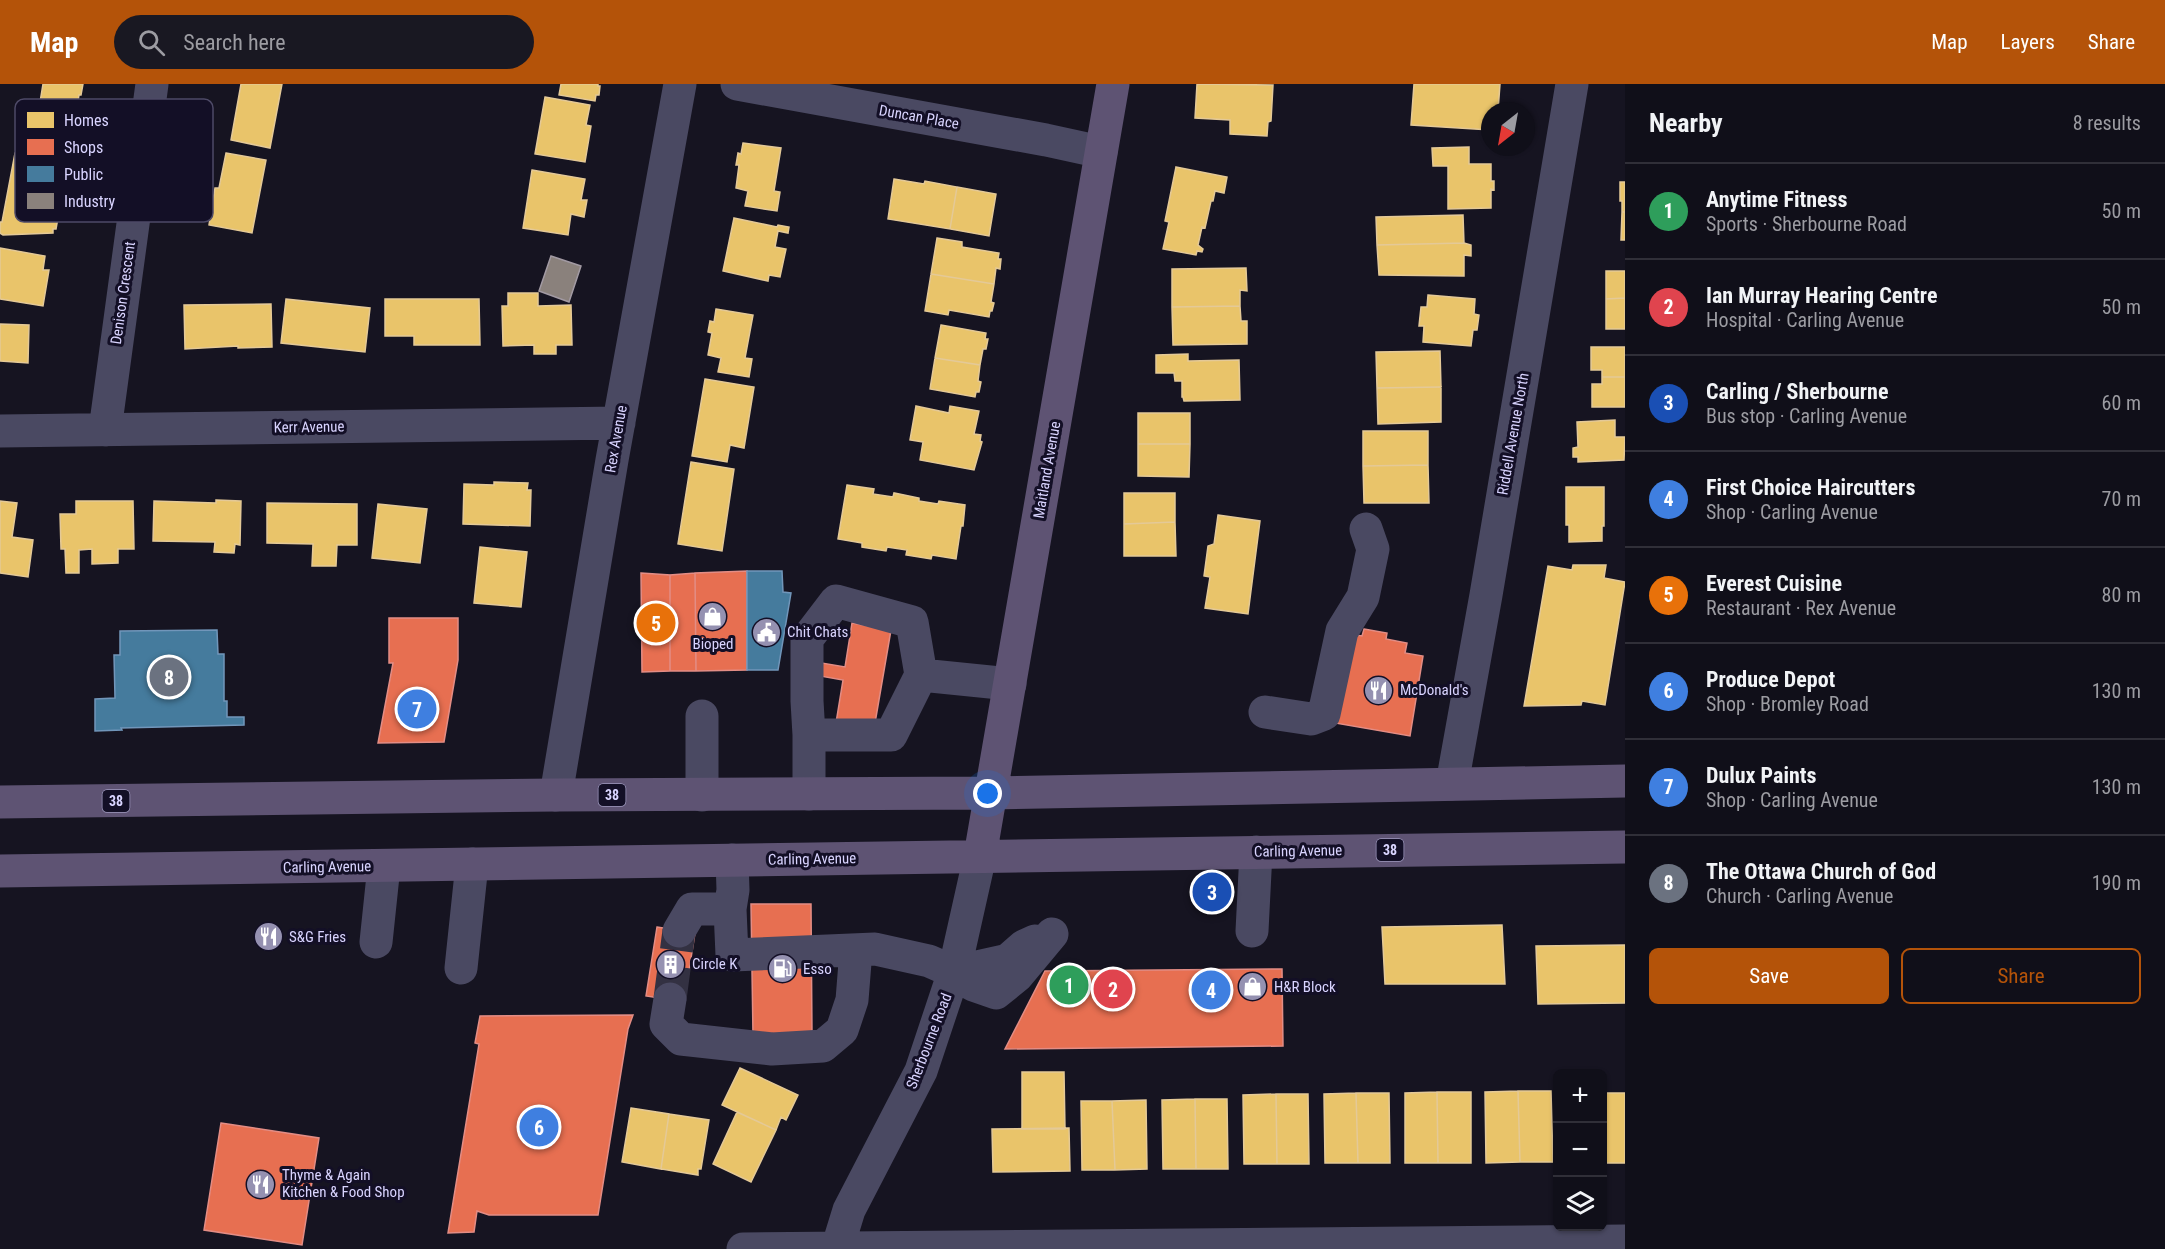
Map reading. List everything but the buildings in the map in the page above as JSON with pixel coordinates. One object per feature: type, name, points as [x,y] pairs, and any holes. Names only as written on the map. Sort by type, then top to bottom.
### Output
[{"type":"main road","name":"Maitland Avenue","points":[[980,856],[1113,84]]},
{"type":"main road","name":"38","points":[[0,802],[556,795],[991,793],[1625,782]]},
{"type":"main road","name":"Carling Avenue","points":[[0,871],[1625,847]]},
{"type":"street","name":"Denison Crescent","points":[[150,99],[152,84]]},
{"type":"street","name":"Rex Avenue","points":[[556,795],[619,423],[680,84]]},
{"type":"street","name":"Duncan Place","points":[[737,84],[1101,152]]},
{"type":"street","name":"Riddell Avenue North","points":[[1452,784],[1572,84]]},
{"type":"street","name":"Denison Crescent","points":[[105,430],[133,222]]},
{"type":"street","name":"Kerr Avenue","points":[[0,431],[619,423]]},
{"type":"street","points":[[1265,712],[1311,719],[1324,714],[1342,631],[1363,597],[1373,549],[1366,529]]},
{"type":"street","points":[[809,735],[891,735],[921,675],[912,622],[836,602],[807,639],[809,794]]},
{"type":"street","points":[[921,675],[1010,684]]},
{"type":"street","points":[[702,716],[702,795]]},
{"type":"street","points":[[1252,931],[1256,852]]},
{"type":"street","name":"Sherbourne Road","points":[[837,1248],[849,1210],[921,1071],[954,972],[980,856]]},
{"type":"street","points":[[732,860],[733,890],[730,909],[732,955],[875,949],[929,961],[954,972]]},
{"type":"street","points":[[461,968],[472,864]]},
{"type":"street","points":[[376,942],[384,866]]},
{"type":"street","points":[[679,931],[692,909],[730,909]]},
{"type":"street","points":[[670,999],[666,1024],[681,1039],[772,1049],[823,1046],[842,1030],[852,1000],[856,950]]},
{"type":"street","points":[[743,1249],[1547,1246],[1625,1241]]},
{"type":"tunnel","points":[[670,999],[679,931]]},
{"type":"place","name":"Bioped","points":[[713,617]]},
{"type":"place","name":"Everest Cuisine","points":[[656,623]]},
{"type":"place","name":"Chit Chats","points":[[766,632]]},
{"type":"place","name":"The Ottawa Church of God","points":[[169,677]]},
{"type":"place","name":"McDonald's","points":[[1379,690]]},
{"type":"place","name":"Dulux Paints","points":[[417,709]]},
{"type":"place","name":"Carling / Sherbourne","points":[[1212,892]]},
{"type":"place","name":"S&G Fries","points":[[268,937]]},
{"type":"place","name":"Circle K","points":[[671,964]]},
{"type":"place","name":"Esso","points":[[782,969]]},
{"type":"place","name":"Anytime Fitness","points":[[1069,985]]},
{"type":"place","name":"H&R Block","points":[[1253,987]]},
{"type":"place","name":"Ian Murray Hearing Centre","points":[[1113,989]]},
{"type":"place","name":"First Choice Haircutters","points":[[1211,990]]},
{"type":"place","name":"Produce Depot","points":[[539,1127]]},
{"type":"place","name":"Thyme & Again Kitchen & Food Shop","points":[[261,1184]]}]
